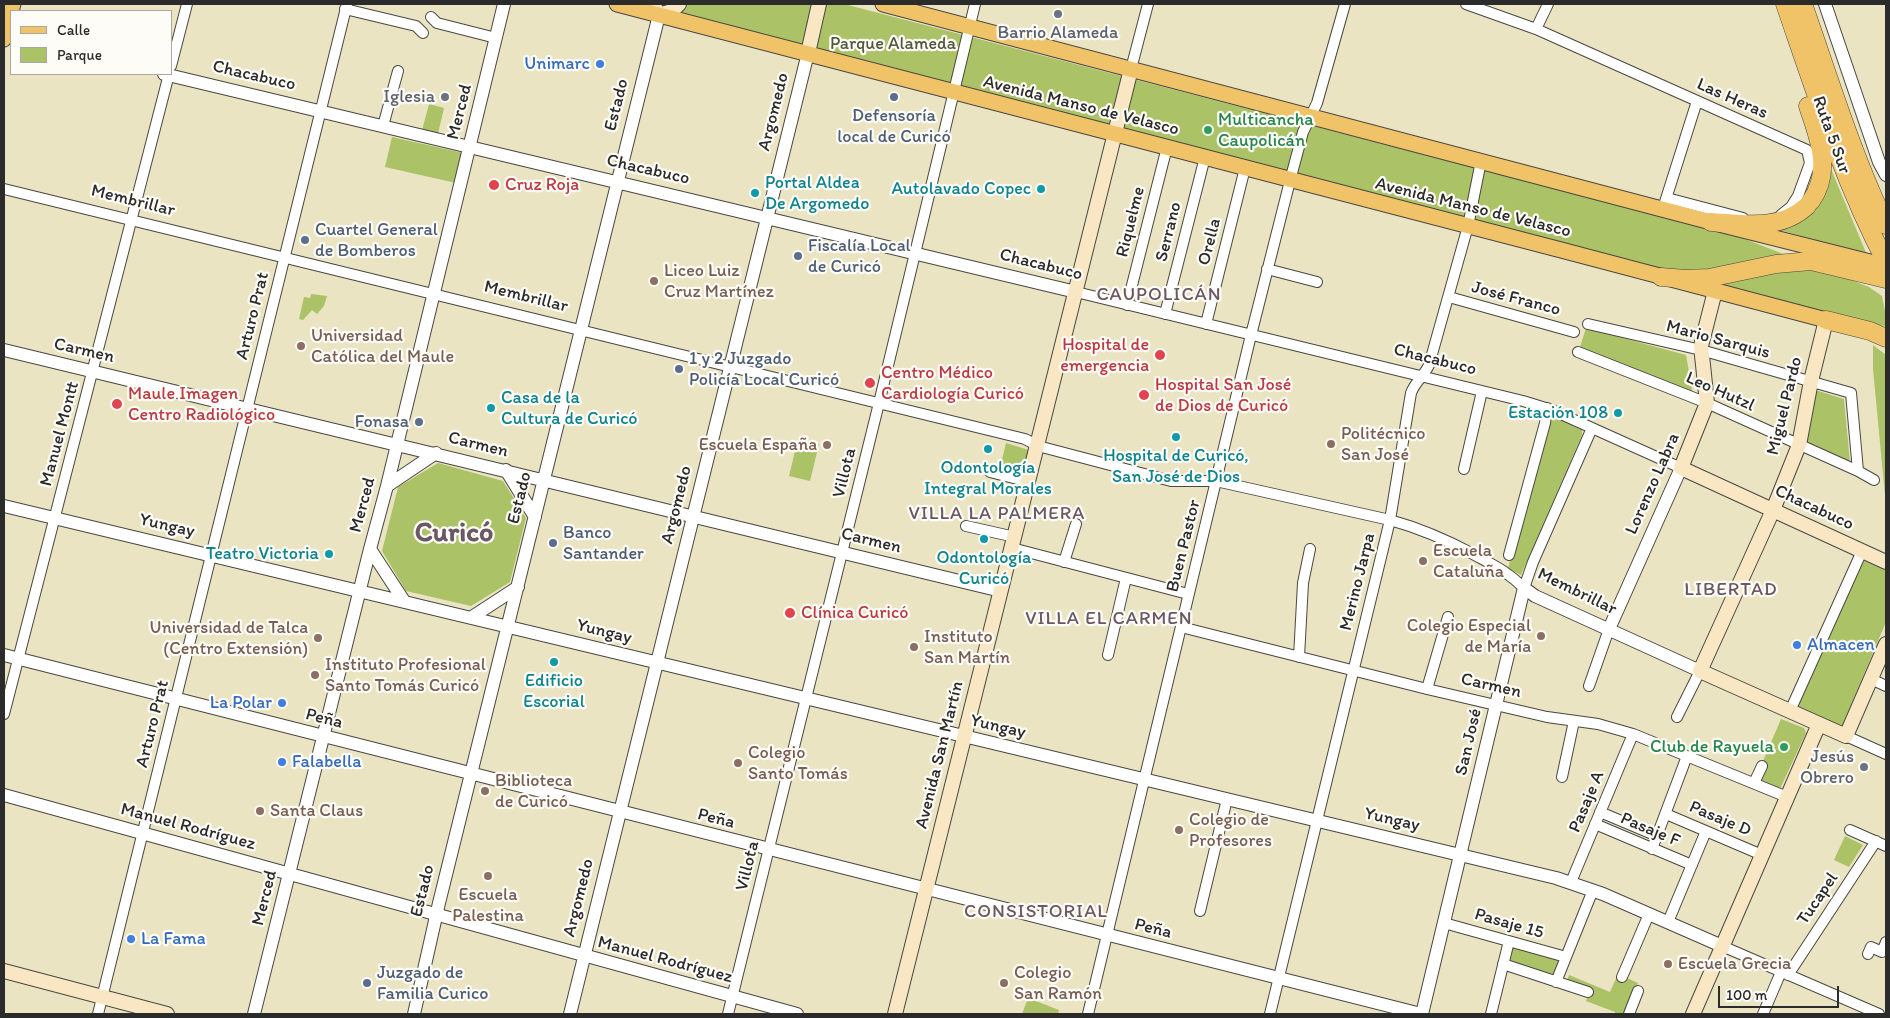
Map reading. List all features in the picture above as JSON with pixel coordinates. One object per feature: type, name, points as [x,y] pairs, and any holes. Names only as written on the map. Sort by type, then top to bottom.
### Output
[{"type":"highway","points":[[1711,222],[1768,224],[1790,218],[1809,203],[1819,189],[1823,168],[1822,152],[1795,68],[1781,4]]},
{"type":"highway","name":"Ruta 5 Sur","points":[[1785,4],[1833,143],[1851,188],[1886,262]]},
{"type":"highway","name":"Ruta 5 Sur","points":[[1803,4],[1854,149],[1886,225]]},
{"type":"highway","points":[[1807,4],[1810,22]]},
{"type":"highway","points":[[1661,277],[1697,279],[1717,284],[1776,264],[1803,261],[1820,262],[1886,279]]},
{"type":"highway","points":[[1826,320],[1870,331],[1886,338]]},
{"type":"main road","name":"Avenida Manso de Velasco","points":[[617,4],[656,9],[808,53],[954,92],[1661,277]]},
{"type":"main road","points":[[656,9],[672,11],[680,4]]},
{"type":"main road","name":"Argomedo","points":[[808,53],[818,4]]},
{"type":"main road","points":[[883,4],[1481,161],[1664,203],[1711,222],[1886,266]]},
{"type":"main road","points":[[6,37],[10,18]]},
{"type":"main road","name":"Avenida San Martín","points":[[895,1014],[1038,446],[1130,69]]},
{"type":"main road","points":[[1717,284],[1826,320]]},
{"type":"main road","name":"Lorenzo Labra","points":[[1682,468],[1707,403],[1701,350],[1717,284]]},
{"type":"main road","name":"Miguel Pardo","points":[[1700,670],[1773,510],[1799,445],[1811,381],[1826,320]]},
{"type":"main road","name":"Chacabuco","points":[[1682,468],[1886,562]]},
{"type":"main road","points":[[1846,736],[1886,644]]},
{"type":"main road","name":"Membrillar","points":[[1700,670],[1846,736]]},
{"type":"main road","points":[[1693,1014],[1819,724]]},
{"type":"main road","points":[[4,971],[167,1014]]},
{"type":"street","name":"Manuel Montt","points":[[172,58],[187,4]]},
{"type":"street","name":"Merced","points":[[254,1014],[387,486],[504,4]]},
{"type":"street","name":"Villota","points":[[728,1014],[843,552],[975,4]]},
{"type":"street","points":[[1130,69],[1148,4]]},
{"type":"street","name":"Buen Pastor","points":[[1088,1014],[1188,594],[1290,180],[1303,132],[1317,103],[1345,4]]},
{"type":"street","name":"Las Heras","points":[[1466,4],[1536,29],[1807,150],[1810,163],[1798,196],[1791,207],[1775,218],[1754,220],[1664,203]]},
{"type":"street","points":[[1536,29],[1548,4]]},
{"type":"street","points":[[1826,4],[1879,162],[1886,174]]},
{"type":"street","points":[[346,6],[416,26],[423,33]]},
{"type":"street","name":"Arturo Prat","points":[[98,1014],[346,6]]},
{"type":"street","name":"Estado","points":[[414,1014],[436,914],[618,182],[656,9]]},
{"type":"street","points":[[431,17],[438,24],[496,38]]},
{"type":"street","name":"Argomedo","points":[[570,1014],[808,53]]},
{"type":"street","points":[[383,126],[398,71]]},
{"type":"street","name":"Chacabuco","points":[[172,73],[320,111],[1076,292],[1547,408],[1682,468]]},
{"type":"street","name":"Manuel Montt","points":[[4,714],[132,221],[167,75]]},
{"type":"street","points":[[1664,203],[1697,101]]},
{"type":"street","name":"Riquelme","points":[[1127,305],[1167,147]]},
{"type":"street","name":"Serrano","points":[[1165,314],[1205,157]]},
{"type":"street","name":"Merino Jarpa","points":[[1270,1014],[1390,520],[1411,393],[1429,364],[1468,226],[1481,161]]},
{"type":"street","name":"Orella","points":[[1206,324],[1245,168]]},
{"type":"street","name":"Membrillar","points":[[4,189],[1029,440],[1038,446],[1171,481],[1216,481],[1390,520],[1426,531],[1448,541],[1508,572],[1524,588],[1536,596],[1700,670]]},
{"type":"street","points":[[1268,269],[1317,282]]},
{"type":"street","name":"José Franco","points":[[1448,297],[1574,332]]},
{"type":"street","name":"Mario Sarquis","points":[[1588,324],[1701,350],[1851,393],[1858,471]]},
{"type":"street","name":"Carmen","points":[[4,350],[1001,591]]},
{"type":"street","name":"Leo Hutzl","points":[[1578,352],[1707,403],[1874,480]]},
{"type":"street","points":[[1464,469],[1482,391]]},
{"type":"street","points":[[1509,555],[1545,423],[1547,408]]},
{"type":"street","name":"San José","points":[[1421,1014],[1524,588],[1533,562],[1592,428]]},
{"type":"street","points":[[387,486],[436,453]]},
{"type":"street","name":"Lorenzo Labra","points":[[1589,686],[1609,629],[1682,468]]},
{"type":"street","points":[[506,470],[535,517]]},
{"type":"street","points":[[990,472],[1029,482]]},
{"type":"street","name":"Yungay","points":[[4,506],[1571,882],[1784,973],[1861,1011],[1879,1014]]},
{"type":"street","points":[[1064,562],[1076,524]]},
{"type":"street","points":[[966,526],[1064,562],[1188,594]]},
{"type":"street","points":[[370,549],[404,601]]},
{"type":"street","points":[[1299,657],[1303,583],[1310,549]]},
{"type":"street","points":[[1790,711],[1862,551]]},
{"type":"street","points":[[1108,655],[1126,578]]},
{"type":"street","points":[[472,617],[518,587]]},
{"type":"street","points":[[1427,689],[1448,617]]},
{"type":"street","name":"Carmen","points":[[1181,627],[1495,705],[1610,727],[1634,734],[1787,797]]},
{"type":"street","name":"Peña","points":[[4,655],[1421,1014]]},
{"type":"street","name":"Miguel Pardo","points":[[1677,717],[1700,670]]},
{"type":"street","points":[[1871,679],[1886,686]]},
{"type":"street","points":[[1562,777],[1574,721]]},
{"type":"street","name":"Pasaje A","points":[[1571,882],[1634,734]]},
{"type":"street","name":"Membrillar","points":[[1846,736],[1886,754]]},
{"type":"street","points":[[1652,849],[1687,756]]},
{"type":"street","points":[[1754,783],[1762,766]]},
{"type":"street","name":"Manuel Rodríguez","points":[[4,795],[797,1014]]},
{"type":"street","points":[[1200,911],[1227,799]]},
{"type":"street","name":"Pasaje F","points":[[1600,812],[1657,836]]},
{"type":"street","name":"Pasaje D","points":[[1666,814],[1762,854]]},
{"type":"street","name":"Pasaje F","points":[[1595,824],[1692,865]]},
{"type":"street","points":[[1850,830],[1886,846]]},
{"type":"street","points":[[1668,922],[1706,831]]},
{"type":"street","name":"Tucapel","points":[[1784,973],[1876,841]]},
{"type":"street","points":[[1556,982],[1593,890]]},
{"type":"street","points":[[1622,977],[1649,914]]},
{"type":"street","name":"Pasaje 15","points":[[1444,923],[1566,957]]},
{"type":"street","points":[[1490,1014],[1509,941]]},
{"type":"street","points":[[1868,954],[1871,947],[1882,952],[1886,944]]},
{"type":"street","points":[[1503,964],[1588,992]]},
{"type":"street","points":[[1763,1014],[1784,973]]},
{"type":"street","points":[[1629,1014],[1638,991]]},
{"type":"green space","name":"Parque Alameda","points":[[645,4],[844,4],[1737,236],[1869,287],[1882,296],[1886,326],[1869,324]]},
{"type":"green space","points":[[429,104],[444,108],[436,142],[420,138]]},
{"type":"green space","points":[[392,137],[463,153],[456,183],[385,167]]},
{"type":"green space","points":[[1831,169],[1867,255],[1780,230],[1795,224]]},
{"type":"green space","points":[[311,294],[327,296],[324,306],[317,314],[312,310],[303,320],[299,319],[304,297],[310,298]]},
{"type":"green space","points":[[1586,328],[1686,355],[1693,394],[1580,347]]},
{"type":"green space","points":[[1873,345],[1886,355],[1886,506],[1873,369]]},
{"type":"green space","points":[[1815,390],[1844,399],[1850,463],[1804,443]]},
{"type":"green space","points":[[1552,415],[1582,430],[1582,435],[1521,575],[1508,568],[1549,417]]},
{"type":"green space","points":[[798,439],[819,444],[810,481],[789,476]]},
{"type":"green space","points":[[1006,443],[1029,450],[1024,478],[999,472]]},
{"type":"green space","points":[[438,463],[503,481],[526,518],[510,582],[471,606],[406,591],[382,551],[398,487]]},
{"type":"green space","points":[[1862,560],[1886,570],[1886,622],[1841,728],[1796,708]]},
{"type":"green space","name":"Club de Rayuela","points":[[1781,719],[1804,728],[1806,733],[1779,791],[1760,782],[1767,763],[1763,761]]},
{"type":"green space","points":[[1845,836],[1863,845],[1849,867],[1834,860]]},
{"type":"green space","points":[[1512,946],[1560,960],[1556,975],[1508,961]]},
{"type":"green space","points":[[1618,974],[1638,983],[1625,1014],[1615,1014],[1615,1012],[1586,1001],[1590,991],[1567,982],[1569,975],[1610,992]]},
{"type":"green space","points":[[1028,998],[1059,1010],[1058,1014],[1022,1014]]},
{"type":"place","name":"Barrio Alameda","points":[[1058,14]]},
{"type":"place","name":"Unimarc","points":[[600,64]]},
{"type":"place","name":"Iglesia","points":[[445,97]]},
{"type":"place","name":"Defensoría local de Curicó","points":[[894,97]]},
{"type":"place","name":"Multicancha Caupolicán","points":[[1208,130]]},
{"type":"place","name":"Cruz Roja","points":[[494,185]]},
{"type":"place","name":"Autolavado Copec","points":[[1041,189]]},
{"type":"place","name":"Portal Aldea De Argomedo","points":[[755,193]]},
{"type":"place","name":"Cuartel General de Bomberos","points":[[305,240]]},
{"type":"place","name":"Fiscalía Local de Curicó","points":[[798,256]]},
{"type":"place","name":"Liceo Luiz Cruz Martínez","points":[[654,281]]},
{"type":"place","name":"Universidad Católica del Maule","points":[[301,346]]},
{"type":"place","name":"Hospital de emergencia","points":[[1160,355]]},
{"type":"place","name":"1 y 2 Juzgado Policía Local Curicó","points":[[679,369]]},
{"type":"place","name":"Centro Médico Cardiología Curicó","points":[[870,383]]},
{"type":"place","name":"Hospital San José de Dios de Curicó","points":[[1144,395]]},
{"type":"place","name":"Maule Imagen Centro Radiológico","points":[[117,404]]},
{"type":"place","name":"Casa de la Cultura de Curicó","points":[[491,408]]},
{"type":"place","name":"Estación 108","points":[[1618,413]]},
{"type":"place","name":"Fonasa","points":[[419,422]]},
{"type":"place","name":"Hospital de Curicó, San José de Dios","points":[[1176,437]]},
{"type":"place","name":"Politécnico San José","points":[[1331,444]]},
{"type":"place","name":"Escuela España","points":[[827,445]]},
{"type":"place","name":"Odontología Integral Morales","points":[[988,449]]},
{"type":"place","name":"Odontología Curicó","points":[[984,539]]},
{"type":"place","name":"Banco Santander","points":[[553,543]]},
{"type":"place","name":"Teatro Victoria","points":[[329,554]]},
{"type":"place","name":"Escuela Cataluña","points":[[1423,561]]},
{"type":"place","name":"Clínica Curicó","points":[[790,613]]},
{"type":"place","name":"Colegio Especial de María","points":[[1541,636]]},
{"type":"place","name":"Universidad de Talca (Centro Extensión)","points":[[318,638]]},
{"type":"place","name":"Almacen","points":[[1797,645]]},
{"type":"place","name":"Instituto San Martín","points":[[914,647]]},
{"type":"place","name":"Edificio Escorial","points":[[554,662]]},
{"type":"place","name":"Instituto Profesional Santo Tomás Curicó","points":[[315,675]]},
{"type":"place","name":"La Polar","points":[[282,703]]},
{"type":"place","name":"Club de Rayuela","points":[[1784,747]]},
{"type":"place","name":"Falabella","points":[[282,762]]},
{"type":"place","name":"Colegio Santo Tomás","points":[[738,763]]},
{"type":"place","name":"Jesús Obrero","points":[[1864,767]]},
{"type":"place","name":"Biblioteca de Curicó","points":[[485,791]]},
{"type":"place","name":"Santa Claus","points":[[260,811]]},
{"type":"place","name":"Colegio de Profesores","points":[[1179,830]]},
{"type":"place","name":"Escuela Palestina","points":[[488,876]]},
{"type":"place","name":"La Fama","points":[[131,939]]},
{"type":"place","name":"Escuela Grecia","points":[[1668,964]]},
{"type":"place","name":"Juzgado de Familia Curico","points":[[367,983]]},
{"type":"place","name":"Colegio San Ramón","points":[[1004,983]]},
{"type":"district","name":"CAUPOLICÁN","points":[[1159,295]]},
{"type":"district","name":"VILLA LA PALMERA","points":[[997,514]]},
{"type":"district","name":"Curicó","points":[[454,534]]},
{"type":"district","name":"LIBERTAD","points":[[1731,590]]},
{"type":"district","name":"VILLA EL CARMEN","points":[[1109,619]]},
{"type":"district","name":"CONSISTORIAL","points":[[1036,912]]}]
